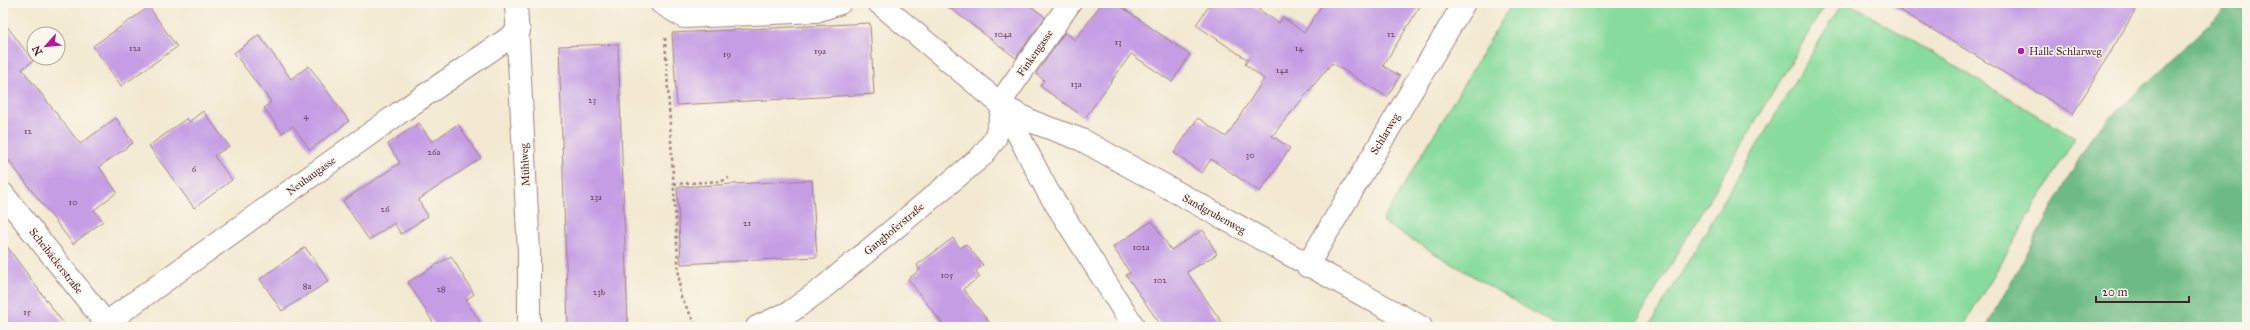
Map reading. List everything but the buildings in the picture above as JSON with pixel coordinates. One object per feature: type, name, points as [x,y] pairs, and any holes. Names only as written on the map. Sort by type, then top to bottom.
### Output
[{"type":"street","name":"Mühlweg","points":[[516,3],[519,31],[529,252],[529,327]]},
{"type":"street","points":[[663,5],[684,17],[816,11],[840,3]]},
{"type":"street","points":[[879,3],[1001,106],[1047,190],[1134,327]]},
{"type":"street","name":"Finkengasse","points":[[1001,106],[1070,3]]},
{"type":"street","name":"Schlarweg","points":[[1307,266],[1464,3]]},
{"type":"street","name":"Neubaugasse","points":[[107,325],[392,118],[519,31]]},
{"type":"street","name":"Sandgrubenweg","points":[[1001,106],[1032,122],[1082,140],[1307,266],[1421,327]]},
{"type":"street","name":"Ganghoferstraße","points":[[757,327],[790,312],[823,288],[982,156],[995,139],[1001,106]]},
{"type":"street","name":"Scheibäckerstraße","points":[[3,194],[107,325]]},
{"type":"path","points":[[663,5],[680,296],[697,327]]},
{"type":"path","points":[[674,184],[722,181],[729,178]]},
{"type":"green space","points":[[1512,3],[1826,3],[1634,327],[1558,327],[1382,222]]},
{"type":"green space","points":[[1842,3],[1849,3],[2075,138],[1963,327],[1649,327]]},
{"type":"green space","points":[[2232,3],[2247,3],[2247,327],[1986,327],[2093,134]]},
{"type":"place","name":"Halle Schlarweg","points":[[2021,51]]}]
